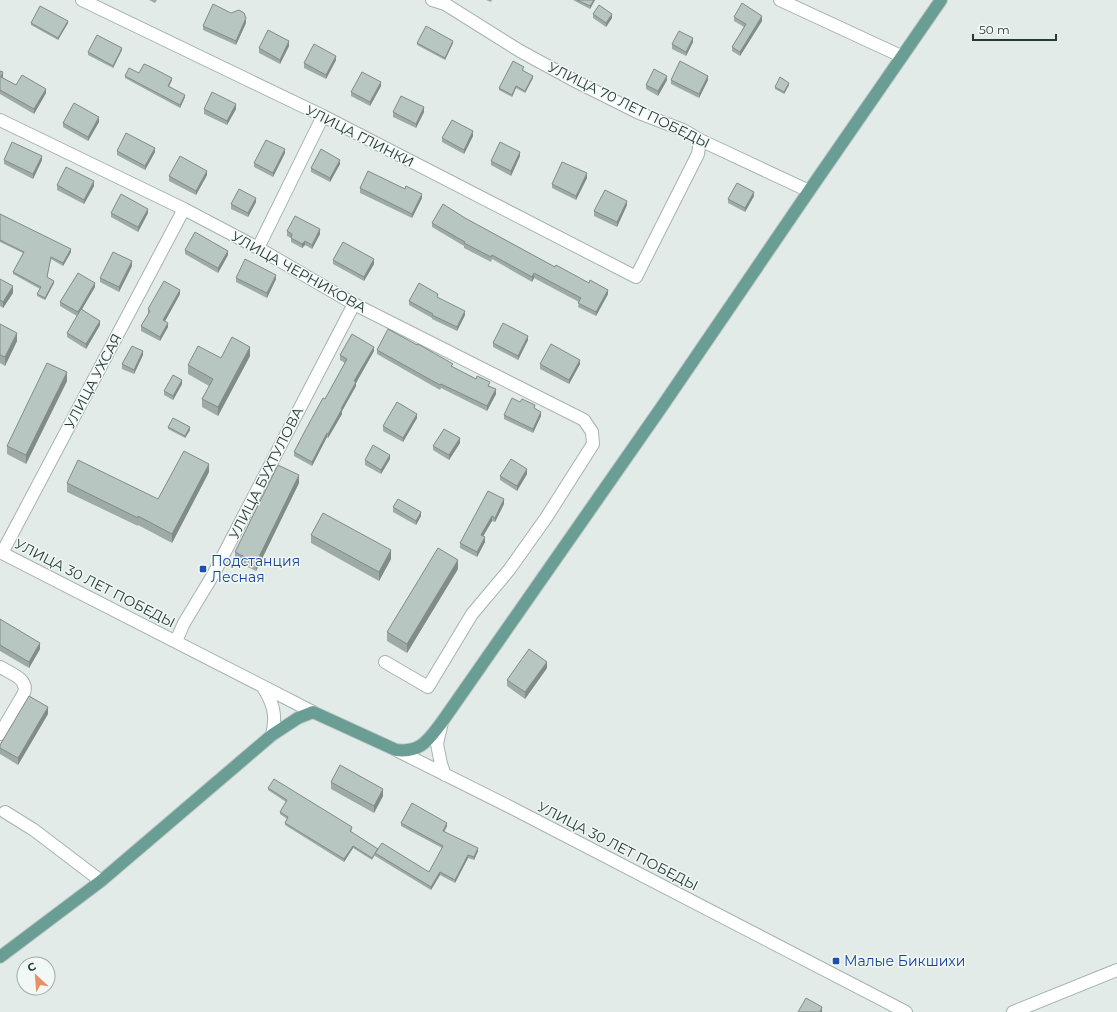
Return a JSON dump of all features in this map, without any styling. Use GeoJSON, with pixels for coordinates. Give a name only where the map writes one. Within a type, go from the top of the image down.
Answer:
{"type":"FeatureCollection","features":[{"type":"Feature","properties":{"kind":"main road"},"geometry":{"type":"LineString","coordinates":[[396,750],[407,751],[425,744],[442,722],[661,408],[901,56],[941,0]]}},
{"type":"Feature","properties":{"kind":"main road"},"geometry":{"type":"LineString","coordinates":[[0,957],[101,881],[272,735],[298,718],[313,712]]}},
{"type":"Feature","properties":{"kind":"main road","name":"УЛИЦА 30 ЛЕТ ПОБЕДЫ"},"geometry":{"type":"LineString","coordinates":[[313,712],[396,750]]}},
{"type":"Feature","properties":{"kind":"street","name":"УЛИЦА ГЛИНКИ"},"geometry":{"type":"LineString","coordinates":[[82,0],[323,116],[636,277],[698,154],[700,140]]}},
{"type":"Feature","properties":{"kind":"street","name":"УЛИЦА 70 ЛЕТ ПОБЕДЫ"},"geometry":{"type":"LineString","coordinates":[[432,0],[445,4],[520,51],[577,82],[639,113],[683,130],[700,140],[809,191]]}},
{"type":"Feature","properties":{"kind":"street"},"geometry":{"type":"LineString","coordinates":[[780,0],[901,56]]}},
{"type":"Feature","properties":{"kind":"street"},"geometry":{"type":"LineString","coordinates":[[258,248],[323,116]]}},
{"type":"Feature","properties":{"kind":"street","name":"УЛИЦА ЧЕРНИКОВА"},"geometry":{"type":"LineString","coordinates":[[0,120],[184,209],[258,248],[354,304],[584,420],[592,432],[593,444],[550,511],[509,570],[472,614],[428,687],[385,662]]}},
{"type":"Feature","properties":{"kind":"street","name":"УЛИЦА УХСАЯ"},"geometry":{"type":"LineString","coordinates":[[1,552],[184,209]]}},
{"type":"Feature","properties":{"kind":"street","name":"УЛИЦА БУХТУЛОВА"},"geometry":{"type":"LineString","coordinates":[[176,641],[184,623],[217,568],[354,304]]}},
{"type":"Feature","properties":{"kind":"street","name":"УЛИЦА 30 ЛЕТ ПОБЕДЫ"},"geometry":{"type":"LineString","coordinates":[[1,552],[313,712]]}},
{"type":"Feature","properties":{"kind":"street"},"geometry":{"type":"LineString","coordinates":[[0,667],[22,680],[26,688],[0,734]]}},
{"type":"Feature","properties":{"kind":"street"},"geometry":{"type":"LineString","coordinates":[[262,686],[269,696],[274,710],[274,727],[272,735]]}},
{"type":"Feature","properties":{"kind":"street"},"geometry":{"type":"LineString","coordinates":[[442,722],[438,744],[441,764],[445,775]]}},
{"type":"Feature","properties":{"kind":"street","name":"УЛИЦА 30 ЛЕТ ПОБЕДЫ"},"geometry":{"type":"LineString","coordinates":[[396,750],[533,819],[906,1012]]}},
{"type":"Feature","properties":{"kind":"street"},"geometry":{"type":"LineString","coordinates":[[5,812],[34,830],[101,881]]}},
{"type":"Feature","properties":{"kind":"street"},"geometry":{"type":"LineString","coordinates":[[1013,1012],[1117,970]]}},
{"type":"Feature","properties":{"kind":"building"},"geometry":{"type":"Polygon","coordinates":[[[577,0],[594,0],[590,6],[577,0]]]}},
{"type":"Feature","properties":{"kind":"building"},"geometry":{"type":"Polygon","coordinates":[[[742,3],[762,16],[740,52],[732,47],[746,24],[734,17],[742,3]]]}},
{"type":"Feature","properties":{"kind":"building"},"geometry":{"type":"Polygon","coordinates":[[[213,4],[231,13],[239,10],[244,13],[246,18],[236,41],[203,26],[213,4]]]}},
{"type":"Feature","properties":{"kind":"building"},"geometry":{"type":"Polygon","coordinates":[[[599,5],[612,14],[606,23],[593,14],[599,5]]]}},
{"type":"Feature","properties":{"kind":"building"},"geometry":{"type":"Polygon","coordinates":[[[40,6],[68,21],[58,38],[31,23],[40,6]]]}},
{"type":"Feature","properties":{"kind":"building"},"geometry":{"type":"Polygon","coordinates":[[[426,26],[453,41],[445,58],[417,43],[426,26]]]}},
{"type":"Feature","properties":{"kind":"building"},"geometry":{"type":"Polygon","coordinates":[[[268,30],[289,41],[280,60],[259,48],[268,30]]]}},
{"type":"Feature","properties":{"kind":"building"},"geometry":{"type":"Polygon","coordinates":[[[679,31],[693,38],[686,52],[672,44],[679,31]]]}},
{"type":"Feature","properties":{"kind":"building"},"geometry":{"type":"Polygon","coordinates":[[[97,35],[122,48],[113,66],[88,52],[97,35]]]}},
{"type":"Feature","properties":{"kind":"building"},"geometry":{"type":"Polygon","coordinates":[[[314,44],[336,56],[326,75],[304,63],[314,44]]]}},
{"type":"Feature","properties":{"kind":"building"},"geometry":{"type":"Polygon","coordinates":[[[513,61],[524,67],[522,70],[533,76],[525,91],[516,86],[512,95],[499,88],[513,61]]]}},
{"type":"Feature","properties":{"kind":"building"},"geometry":{"type":"Polygon","coordinates":[[[680,61],[708,76],[699,94],[671,80],[680,61]]]}},
{"type":"Feature","properties":{"kind":"building"},"geometry":{"type":"Polygon","coordinates":[[[144,64],[172,78],[168,86],[185,95],[180,105],[125,76],[129,68],[139,73],[144,64]]]}},
{"type":"Feature","properties":{"kind":"building"},"geometry":{"type":"Polygon","coordinates":[[[654,69],[667,76],[658,91],[646,85],[654,69]]]}},
{"type":"Feature","properties":{"kind":"building"},"geometry":{"type":"Polygon","coordinates":[[[0,71],[3,72],[1,77],[16,85],[22,75],[46,89],[34,109],[0,90],[0,71]]]}},
{"type":"Feature","properties":{"kind":"building"},"geometry":{"type":"Polygon","coordinates":[[[362,72],[381,82],[370,102],[351,92],[362,72]]]}},
{"type":"Feature","properties":{"kind":"building"},"geometry":{"type":"Polygon","coordinates":[[[780,77],[789,83],[784,92],[775,87],[780,77]]]}},
{"type":"Feature","properties":{"kind":"building"},"geometry":{"type":"Polygon","coordinates":[[[212,92],[236,104],[227,121],[204,109],[212,92]]]}},
{"type":"Feature","properties":{"kind":"building"},"geometry":{"type":"Polygon","coordinates":[[[401,96],[424,107],[416,124],[393,112],[401,96]]]}},
{"type":"Feature","properties":{"kind":"building"},"geometry":{"type":"Polygon","coordinates":[[[74,103],[99,117],[88,137],[63,123],[74,103]]]}},
{"type":"Feature","properties":{"kind":"building"},"geometry":{"type":"Polygon","coordinates":[[[452,120],[473,131],[464,150],[442,138],[452,120]]]}},
{"type":"Feature","properties":{"kind":"building"},"geometry":{"type":"Polygon","coordinates":[[[126,133],[155,148],[145,166],[117,151],[126,133]]]}},
{"type":"Feature","properties":{"kind":"building"},"geometry":{"type":"Polygon","coordinates":[[[266,140],[285,149],[273,173],[254,163],[266,140]]]}},
{"type":"Feature","properties":{"kind":"building"},"geometry":{"type":"Polygon","coordinates":[[[12,142],[42,156],[33,174],[4,160],[12,142]]]}},
{"type":"Feature","properties":{"kind":"building"},"geometry":{"type":"Polygon","coordinates":[[[500,142],[520,152],[511,171],[491,161],[500,142]]]}},
{"type":"Feature","properties":{"kind":"building"},"geometry":{"type":"Polygon","coordinates":[[[321,149],[340,160],[330,178],[311,168],[321,149]]]}},
{"type":"Feature","properties":{"kind":"building"},"geometry":{"type":"Polygon","coordinates":[[[180,156],[207,171],[196,191],[169,176],[180,156]]]}},
{"type":"Feature","properties":{"kind":"building"},"geometry":{"type":"Polygon","coordinates":[[[562,162],[587,173],[576,196],[552,184],[562,162]]]}},
{"type":"Feature","properties":{"kind":"building"},"geometry":{"type":"Polygon","coordinates":[[[66,167],[94,181],[84,200],[57,185],[66,167]]]}},
{"type":"Feature","properties":{"kind":"building"},"geometry":{"type":"Polygon","coordinates":[[[368,171],[405,189],[406,186],[422,194],[412,214],[360,188],[368,171]]]}},
{"type":"Feature","properties":{"kind":"building"},"geometry":{"type":"Polygon","coordinates":[[[737,183],[754,192],[745,208],[728,199],[737,183]]]}},
{"type":"Feature","properties":{"kind":"building"},"geometry":{"type":"Polygon","coordinates":[[[239,189],[256,198],[248,213],[231,204],[239,189]]]}},
{"type":"Feature","properties":{"kind":"building"},"geometry":{"type":"Polygon","coordinates":[[[605,190],[627,201],[617,222],[594,211],[605,190]]]}},
{"type":"Feature","properties":{"kind":"building"},"geometry":{"type":"Polygon","coordinates":[[[121,194],[148,209],[138,227],[111,213],[121,194]]]}},
{"type":"Feature","properties":{"kind":"building"},"geometry":{"type":"Polygon","coordinates":[[[443,204],[465,218],[555,267],[556,265],[589,283],[590,280],[608,290],[596,312],[578,303],[581,298],[534,273],[532,277],[492,255],[491,257],[464,243],[465,242],[432,223],[443,204]]]}},
{"type":"Feature","properties":{"kind":"building"},"geometry":{"type":"Polygon","coordinates":[[[0,214],[71,249],[63,263],[51,257],[47,277],[54,281],[45,298],[37,294],[41,287],[13,272],[24,252],[0,240],[0,214]]]}},
{"type":"Feature","properties":{"kind":"building"},"geometry":{"type":"Polygon","coordinates":[[[295,216],[320,229],[312,245],[305,241],[302,244],[291,238],[292,234],[287,231],[295,216]]]}},
{"type":"Feature","properties":{"kind":"building"},"geometry":{"type":"Polygon","coordinates":[[[195,232],[228,251],[218,268],[185,250],[195,232]]]}},
{"type":"Feature","properties":{"kind":"building"},"geometry":{"type":"Polygon","coordinates":[[[343,242],[374,259],[364,277],[333,260],[343,242]]]}},
{"type":"Feature","properties":{"kind":"building"},"geometry":{"type":"Polygon","coordinates":[[[113,252],[132,261],[119,287],[100,278],[113,252]]]}},
{"type":"Feature","properties":{"kind":"building"},"geometry":{"type":"Polygon","coordinates":[[[245,259],[276,275],[267,293],[236,278],[245,259]]]}},
{"type":"Feature","properties":{"kind":"building"},"geometry":{"type":"Polygon","coordinates":[[[78,273],[95,283],[78,312],[60,302],[78,273]]]}},
{"type":"Feature","properties":{"kind":"building"},"geometry":{"type":"Polygon","coordinates":[[[0,279],[13,286],[3,302],[0,300],[0,279]]]}},
{"type":"Feature","properties":{"kind":"building"},"geometry":{"type":"Polygon","coordinates":[[[164,281],[180,290],[163,320],[168,323],[160,337],[141,326],[150,311],[148,309],[164,281]]]}},
{"type":"Feature","properties":{"kind":"building"},"geometry":{"type":"Polygon","coordinates":[[[419,283],[438,294],[437,297],[465,311],[457,327],[432,315],[433,314],[409,301],[419,283]]]}},
{"type":"Feature","properties":{"kind":"building"},"geometry":{"type":"Polygon","coordinates":[[[81,309],[100,321],[86,344],[67,333],[81,309]]]}},
{"type":"Feature","properties":{"kind":"building"},"geometry":{"type":"Polygon","coordinates":[[[503,323],[528,336],[518,356],[493,343],[503,323]]]}},
{"type":"Feature","properties":{"kind":"building"},"geometry":{"type":"Polygon","coordinates":[[[0,324],[17,333],[5,357],[0,355],[0,324]]]}},
{"type":"Feature","properties":{"kind":"building"},"geometry":{"type":"Polygon","coordinates":[[[388,329],[417,345],[418,344],[453,364],[451,366],[476,379],[477,376],[490,382],[488,386],[496,389],[487,406],[441,384],[440,385],[377,350],[388,329]]]}},
{"type":"Feature","properties":{"kind":"building"},"geometry":{"type":"Polygon","coordinates":[[[352,334],[374,347],[354,381],[356,382],[312,462],[294,452],[323,398],[325,399],[347,359],[340,355],[352,334]]]}},
{"type":"Feature","properties":{"kind":"building"},"geometry":{"type":"Polygon","coordinates":[[[232,337],[250,347],[218,407],[202,399],[213,379],[188,365],[198,346],[221,358],[232,337]]]}},
{"type":"Feature","properties":{"kind":"building"},"geometry":{"type":"Polygon","coordinates":[[[551,344],[580,360],[569,380],[540,364],[551,344]]]}},
{"type":"Feature","properties":{"kind":"building"},"geometry":{"type":"Polygon","coordinates":[[[132,346],[143,351],[134,370],[122,364],[132,346]]]}},
{"type":"Feature","properties":{"kind":"building"},"geometry":{"type":"Polygon","coordinates":[[[47,363],[67,372],[26,455],[7,446],[47,363]]]}},
{"type":"Feature","properties":{"kind":"building"},"geometry":{"type":"Polygon","coordinates":[[[173,375],[182,380],[173,396],[164,391],[173,375]]]}},
{"type":"Feature","properties":{"kind":"building"},"geometry":{"type":"Polygon","coordinates":[[[512,398],[520,402],[522,399],[535,405],[534,408],[541,412],[533,429],[504,415],[512,398]]]}},
{"type":"Feature","properties":{"kind":"building"},"geometry":{"type":"Polygon","coordinates":[[[397,402],[417,414],[403,438],[383,426],[397,402]]]}},
{"type":"Feature","properties":{"kind":"building"},"geometry":{"type":"Polygon","coordinates":[[[173,418],[190,427],[185,436],[168,427],[173,418]]]}},
{"type":"Feature","properties":{"kind":"building"},"geometry":{"type":"Polygon","coordinates":[[[444,429],[460,438],[449,455],[433,446],[444,429]]]}},
{"type":"Feature","properties":{"kind":"building"},"geometry":{"type":"Polygon","coordinates":[[[373,445],[390,455],[381,470],[365,460],[373,445]]]}},
{"type":"Feature","properties":{"kind":"building"},"geometry":{"type":"Polygon","coordinates":[[[184,451],[209,464],[172,534],[138,516],[138,518],[67,483],[78,460],[158,499],[184,451]]]}},
{"type":"Feature","properties":{"kind":"building"},"geometry":{"type":"Polygon","coordinates":[[[511,459],[527,469],[517,486],[500,476],[511,459]]]}},
{"type":"Feature","properties":{"kind":"building"},"geometry":{"type":"Polygon","coordinates":[[[278,465],[299,475],[256,563],[235,552],[278,465]]]}},
{"type":"Feature","properties":{"kind":"building"},"geometry":{"type":"Polygon","coordinates":[[[488,491],[504,499],[495,518],[492,516],[481,535],[485,537],[477,552],[460,543],[488,491]]]}},
{"type":"Feature","properties":{"kind":"building"},"geometry":{"type":"Polygon","coordinates":[[[398,499],[421,512],[416,521],[393,507],[398,499]]]}},
{"type":"Feature","properties":{"kind":"building"},"geometry":{"type":"Polygon","coordinates":[[[323,513],[391,550],[379,572],[311,535],[323,513]]]}},
{"type":"Feature","properties":{"kind":"building"},"geometry":{"type":"Polygon","coordinates":[[[438,548],[458,560],[407,644],[387,632],[438,548]]]}},
{"type":"Feature","properties":{"kind":"building"},"geometry":{"type":"Polygon","coordinates":[[[0,619],[40,643],[29,662],[0,645],[0,619]]]}},
{"type":"Feature","properties":{"kind":"building"},"geometry":{"type":"Polygon","coordinates":[[[529,649],[547,662],[525,692],[507,680],[529,649]]]}},
{"type":"Feature","properties":{"kind":"building"},"geometry":{"type":"Polygon","coordinates":[[[29,696],[48,707],[18,758],[0,748],[0,745],[29,696]]]}},
{"type":"Feature","properties":{"kind":"building"},"geometry":{"type":"Polygon","coordinates":[[[340,765],[383,789],[374,806],[331,782],[340,765]]]}},
{"type":"Feature","properties":{"kind":"building"},"geometry":{"type":"Polygon","coordinates":[[[274,779],[352,827],[350,831],[378,849],[372,858],[353,846],[344,859],[285,823],[288,817],[280,812],[287,800],[268,788],[274,779]]]}},
{"type":"Feature","properties":{"kind":"building"},"geometry":{"type":"Polygon","coordinates":[[[412,803],[447,823],[443,831],[478,848],[474,857],[468,855],[455,880],[440,872],[431,887],[375,853],[382,843],[429,872],[443,846],[401,823],[412,803]]]}},
{"type":"Feature","properties":{"kind":"building"},"geometry":{"type":"Polygon","coordinates":[[[806,998],[822,1007],[820,1012],[798,1012],[806,998]]]}},
{"type":"Feature","properties":{"kind":"place","name":"Подстанция Лесная"},"geometry":{"type":"Point","coordinates":[203,569]}},
{"type":"Feature","properties":{"kind":"place","name":"Малые Бикшихи"},"geometry":{"type":"Point","coordinates":[836,961]}}]}
